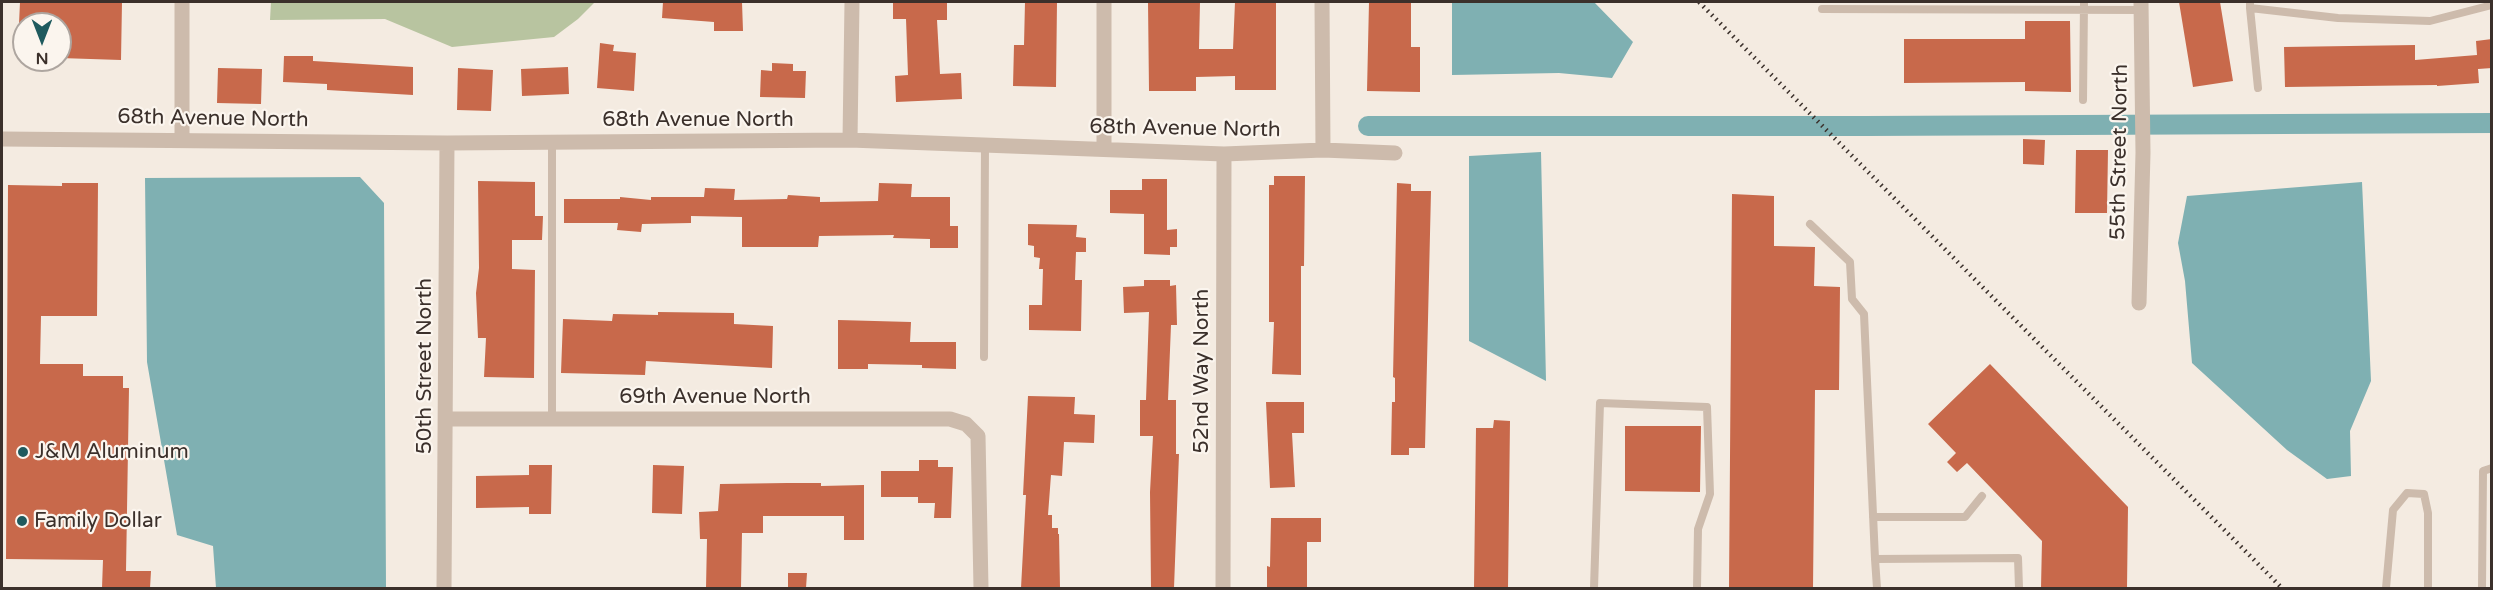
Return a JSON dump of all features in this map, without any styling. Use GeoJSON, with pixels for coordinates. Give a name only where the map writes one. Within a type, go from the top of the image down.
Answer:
{"type":"FeatureCollection","features":[{"type":"Feature","properties":{"kind":"street"},"geometry":{"type":"LineString","coordinates":[[182,2],[182,139]]}},
{"type":"Feature","properties":{"kind":"street"},"geometry":{"type":"LineString","coordinates":[[850,140],[852,2]]}},
{"type":"Feature","properties":{"kind":"street"},"geometry":{"type":"LineString","coordinates":[[1104,2],[1104,149]]}},
{"type":"Feature","properties":{"kind":"street"},"geometry":{"type":"LineString","coordinates":[[1322,2],[1323,150]]}},
{"type":"Feature","properties":{"kind":"street","name":"55th Street North"},"geometry":{"type":"LineString","coordinates":[[2139,303],[2143,153],[2141,6]]}},
{"type":"Feature","properties":{"kind":"street","name":"68th Avenue North"},"geometry":{"type":"LineString","coordinates":[[2,139],[447,143],[850,140],[1224,154],[1323,150],[1395,153]]}},
{"type":"Feature","properties":{"kind":"street","name":"50th Street North"},"geometry":{"type":"LineString","coordinates":[[444,588],[447,143]]}},
{"type":"Feature","properties":{"kind":"street","name":"52nd Way North"},"geometry":{"type":"LineString","coordinates":[[1223,588],[1224,154]]}},
{"type":"Feature","properties":{"kind":"street","name":"69th Avenue North"},"geometry":{"type":"LineString","coordinates":[[446,419],[950,419],[966,424],[978,436],[981,588]]}},
{"type":"Feature","properties":{"kind":"lane"},"geometry":{"type":"LineString","coordinates":[[2083,100],[2084,2]]}},
{"type":"Feature","properties":{"kind":"lane"},"geometry":{"type":"LineString","coordinates":[[2258,88],[2250,5],[2338,18],[2430,21],[2492,5]]}},
{"type":"Feature","properties":{"kind":"lane"},"geometry":{"type":"LineString","coordinates":[[1822,9],[2084,10],[2141,6]]}},
{"type":"Feature","properties":{"kind":"lane"},"geometry":{"type":"LineString","coordinates":[[552,142],[552,418]]}},
{"type":"Feature","properties":{"kind":"lane"},"geometry":{"type":"LineString","coordinates":[[984,357],[985,144]]}},
{"type":"Feature","properties":{"kind":"lane"},"geometry":{"type":"LineString","coordinates":[[1810,224],[1850,262],[1852,299],[1864,314],[1877,588]]}},
{"type":"Feature","properties":{"kind":"lane"},"geometry":{"type":"LineString","coordinates":[[1594,588],[1600,403],[1707,407],[1710,494],[1698,529],[1697,588]]}},
{"type":"Feature","properties":{"kind":"lane"},"geometry":{"type":"LineString","coordinates":[[2482,588],[2483,471],[2492,468]]}},
{"type":"Feature","properties":{"kind":"lane"},"geometry":{"type":"LineString","coordinates":[[2386,588],[2393,510],[2407,493],[2424,494],[2428,513],[2428,588]]}},
{"type":"Feature","properties":{"kind":"lane"},"geometry":{"type":"LineString","coordinates":[[1873,517],[1965,517],[1982,496]]}},
{"type":"Feature","properties":{"kind":"lane"},"geometry":{"type":"LineString","coordinates":[[1875,559],[2018,558],[2019,588]]}},
{"type":"Feature","properties":{"kind":"green space"},"geometry":{"type":"Polygon","coordinates":[[[271,2],[595,2],[578,19],[554,37],[452,47],[385,19],[270,20],[271,2]]]}},
{"type":"Feature","properties":{"kind":"water"},"geometry":{"type":"Polygon","coordinates":[[[1452,2],[1594,2],[1633,42],[1612,78],[1559,73],[1452,75],[1452,2]]]}},
{"type":"Feature","properties":{"kind":"water"},"geometry":{"type":"Polygon","coordinates":[[[1541,152],[1546,381],[1469,341],[1469,156],[1541,152]]]}},
{"type":"Feature","properties":{"kind":"water"},"geometry":{"type":"Polygon","coordinates":[[[360,177],[384,203],[386,588],[216,588],[213,546],[177,535],[147,362],[145,178],[360,177]]]}},
{"type":"Feature","properties":{"kind":"water"},"geometry":{"type":"Polygon","coordinates":[[[2362,182],[2371,381],[2350,431],[2351,476],[2327,479],[2287,450],[2192,363],[2185,281],[2178,243],[2187,196],[2362,182]]]}},
{"type":"Feature","properties":{"kind":"building"},"geometry":{"type":"Polygon","coordinates":[[[20,2],[122,2],[121,60],[72,58],[72,12],[20,12],[20,2]]]}},
{"type":"Feature","properties":{"kind":"building"},"geometry":{"type":"Polygon","coordinates":[[[663,2],[742,2],[743,31],[714,31],[714,22],[662,18],[663,2]]]}},
{"type":"Feature","properties":{"kind":"building"},"geometry":{"type":"Polygon","coordinates":[[[893,2],[947,2],[947,20],[937,20],[940,74],[961,73],[962,99],[896,102],[895,76],[908,75],[906,19],[893,19],[893,2]]]}},
{"type":"Feature","properties":{"kind":"building"},"geometry":{"type":"Polygon","coordinates":[[[1025,2],[1057,2],[1056,87],[1013,86],[1014,45],[1024,45],[1025,2]]]}},
{"type":"Feature","properties":{"kind":"building"},"geometry":{"type":"Polygon","coordinates":[[[1148,2],[1200,2],[1199,49],[1233,49],[1235,2],[1276,2],[1276,90],[1235,90],[1235,76],[1196,77],[1196,91],[1149,91],[1148,2]]]}},
{"type":"Feature","properties":{"kind":"building"},"geometry":{"type":"Polygon","coordinates":[[[1369,2],[1411,2],[1411,47],[1420,47],[1420,92],[1367,91],[1369,2]]]}},
{"type":"Feature","properties":{"kind":"building"},"geometry":{"type":"Polygon","coordinates":[[[2179,2],[2220,2],[2233,81],[2193,87],[2179,2]]]}},
{"type":"Feature","properties":{"kind":"building"},"geometry":{"type":"Polygon","coordinates":[[[2025,21],[2070,21],[2071,92],[2025,91],[2025,82],[1904,83],[1904,39],[2025,39],[2025,21]]]}},
{"type":"Feature","properties":{"kind":"building"},"geometry":{"type":"Polygon","coordinates":[[[2492,39],[2492,68],[2478,69],[2479,83],[2437,86],[2285,87],[2284,47],[2415,45],[2415,60],[2477,55],[2476,41],[2492,39]]]}},
{"type":"Feature","properties":{"kind":"building"},"geometry":{"type":"Polygon","coordinates":[[[600,43],[614,45],[613,51],[636,53],[634,91],[597,88],[600,43]]]}},
{"type":"Feature","properties":{"kind":"building"},"geometry":{"type":"Polygon","coordinates":[[[284,56],[313,56],[313,61],[413,67],[413,95],[327,90],[327,84],[283,82],[284,56]]]}},
{"type":"Feature","properties":{"kind":"building"},"geometry":{"type":"Polygon","coordinates":[[[772,63],[793,64],[793,71],[806,71],[805,98],[760,97],[761,70],[772,71],[772,63]]]}},
{"type":"Feature","properties":{"kind":"building"},"geometry":{"type":"Polygon","coordinates":[[[568,67],[569,94],[522,96],[521,69],[568,67]]]}},
{"type":"Feature","properties":{"kind":"building"},"geometry":{"type":"Polygon","coordinates":[[[218,68],[262,69],[261,104],[217,103],[218,68]]]}},
{"type":"Feature","properties":{"kind":"building"},"geometry":{"type":"Polygon","coordinates":[[[458,68],[493,70],[491,111],[457,110],[458,68]]]}},
{"type":"Feature","properties":{"kind":"building"},"geometry":{"type":"Polygon","coordinates":[[[2023,139],[2045,140],[2044,165],[2023,164],[2023,139]]]}},
{"type":"Feature","properties":{"kind":"building"},"geometry":{"type":"Polygon","coordinates":[[[2076,150],[2108,150],[2107,213],[2075,213],[2076,150]]]}},
{"type":"Feature","properties":{"kind":"building"},"geometry":{"type":"Polygon","coordinates":[[[1274,176],[1305,176],[1304,266],[1301,266],[1301,375],[1272,374],[1274,322],[1269,322],[1269,185],[1274,185],[1274,176]]]}},
{"type":"Feature","properties":{"kind":"building"},"geometry":{"type":"Polygon","coordinates":[[[1142,179],[1167,179],[1167,230],[1177,229],[1177,247],[1170,247],[1170,255],[1144,254],[1144,214],[1110,213],[1110,190],[1142,190],[1142,179]]]}},
{"type":"Feature","properties":{"kind":"building"},"geometry":{"type":"Polygon","coordinates":[[[478,181],[535,182],[535,216],[543,216],[542,240],[512,240],[512,269],[535,270],[534,378],[484,377],[486,338],[478,338],[476,293],[479,268],[478,181]]]}},
{"type":"Feature","properties":{"kind":"building"},"geometry":{"type":"Polygon","coordinates":[[[62,183],[98,183],[97,316],[41,316],[40,364],[83,364],[83,376],[123,376],[123,388],[129,388],[126,571],[151,571],[150,588],[102,588],[103,560],[6,559],[8,185],[62,186],[62,183]]]}},
{"type":"Feature","properties":{"kind":"building"},"geometry":{"type":"Polygon","coordinates":[[[879,183],[912,184],[911,197],[950,197],[950,226],[958,226],[958,248],[930,248],[930,239],[893,238],[894,235],[819,236],[818,247],[742,247],[742,217],[691,216],[691,223],[642,224],[641,232],[617,230],[618,223],[564,223],[564,199],[620,199],[620,197],[651,200],[651,197],[704,197],[705,188],[735,189],[734,200],[787,199],[788,195],[820,197],[820,202],[878,201],[879,183]]]}},
{"type":"Feature","properties":{"kind":"building"},"geometry":{"type":"Polygon","coordinates":[[[1397,183],[1411,184],[1411,191],[1431,191],[1425,448],[1409,448],[1409,455],[1391,455],[1392,402],[1395,402],[1395,378],[1393,377],[1397,183]]]}},
{"type":"Feature","properties":{"kind":"building"},"geometry":{"type":"Polygon","coordinates":[[[1732,194],[1774,196],[1774,246],[1815,247],[1814,286],[1840,287],[1839,390],[1815,390],[1813,588],[1729,588],[1732,194]]]}},
{"type":"Feature","properties":{"kind":"building"},"geometry":{"type":"Polygon","coordinates":[[[1028,224],[1077,225],[1076,237],[1086,238],[1086,252],[1076,252],[1075,280],[1082,280],[1081,331],[1029,330],[1029,305],[1042,305],[1043,269],[1039,269],[1040,258],[1034,257],[1034,246],[1028,245],[1028,224]]]}},
{"type":"Feature","properties":{"kind":"building"},"geometry":{"type":"Polygon","coordinates":[[[1144,280],[1170,280],[1170,286],[1176,285],[1177,325],[1171,325],[1168,400],[1176,400],[1176,454],[1179,454],[1174,588],[1151,588],[1150,492],[1153,436],[1140,436],[1140,400],[1146,400],[1149,312],[1124,313],[1123,287],[1144,286],[1144,280]]]}},
{"type":"Feature","properties":{"kind":"building"},"geometry":{"type":"Polygon","coordinates":[[[658,312],[734,313],[734,324],[773,326],[772,368],[646,361],[645,375],[561,373],[563,319],[612,321],[613,314],[658,315],[658,312]]]}},
{"type":"Feature","properties":{"kind":"building"},"geometry":{"type":"Polygon","coordinates":[[[838,320],[911,322],[910,342],[956,342],[956,369],[922,368],[922,365],[868,364],[868,369],[838,369],[838,320]]]}},
{"type":"Feature","properties":{"kind":"building"},"geometry":{"type":"Polygon","coordinates":[[[1990,364],[2128,507],[2127,588],[2041,588],[2042,541],[1967,463],[1957,472],[1947,462],[1956,453],[1928,424],[1990,364]]]}},
{"type":"Feature","properties":{"kind":"building"},"geometry":{"type":"Polygon","coordinates":[[[1028,396],[1075,397],[1074,414],[1095,415],[1094,443],[1064,442],[1062,476],[1051,475],[1048,515],[1052,515],[1052,528],[1058,528],[1059,534],[1060,588],[1021,588],[1028,396]]]}},
{"type":"Feature","properties":{"kind":"building"},"geometry":{"type":"Polygon","coordinates":[[[1266,402],[1304,402],[1304,433],[1292,433],[1295,487],[1270,488],[1266,402]]]}},
{"type":"Feature","properties":{"kind":"building"},"geometry":{"type":"Polygon","coordinates":[[[1494,420],[1510,421],[1508,588],[1474,588],[1476,428],[1493,428],[1494,420]]]}},
{"type":"Feature","properties":{"kind":"building"},"geometry":{"type":"Polygon","coordinates":[[[1625,426],[1701,426],[1700,492],[1625,491],[1625,426]]]}},
{"type":"Feature","properties":{"kind":"building"},"geometry":{"type":"Polygon","coordinates":[[[919,460],[938,460],[938,467],[953,467],[951,518],[934,518],[935,503],[918,503],[918,497],[881,497],[881,471],[919,471],[919,460]]]}},
{"type":"Feature","properties":{"kind":"building"},"geometry":{"type":"Polygon","coordinates":[[[529,465],[552,465],[551,514],[529,514],[529,507],[476,508],[476,476],[529,475],[529,465]]]}},
{"type":"Feature","properties":{"kind":"building"},"geometry":{"type":"Polygon","coordinates":[[[653,465],[684,466],[682,514],[652,513],[653,465]]]}},
{"type":"Feature","properties":{"kind":"building"},"geometry":{"type":"Polygon","coordinates":[[[821,483],[821,486],[864,485],[864,540],[844,540],[844,516],[763,516],[763,533],[742,533],[741,588],[706,588],[707,539],[700,539],[699,512],[718,511],[720,484],[821,483]]]}},
{"type":"Feature","properties":{"kind":"building"},"geometry":{"type":"Polygon","coordinates":[[[1271,518],[1321,518],[1321,542],[1307,542],[1307,588],[1267,588],[1271,518]]]}},
{"type":"Feature","properties":{"kind":"building"},"geometry":{"type":"Polygon","coordinates":[[[788,573],[807,573],[806,588],[788,588],[788,573]]]}},
{"type":"Feature","properties":{"kind":"waterway"},"geometry":{"type":"LineString","coordinates":[[1368,126],[2492,123]]}},
{"type":"Feature","properties":{"kind":"railway"},"geometry":{"type":"LineString","coordinates":[[1699,2],[2282,588]]}},
{"type":"Feature","properties":{"kind":"place","name":"J&M Aluminum"},"geometry":{"type":"Point","coordinates":[23,452]}},
{"type":"Feature","properties":{"kind":"place","name":"Family Dollar"},"geometry":{"type":"Point","coordinates":[22,521]}}]}
